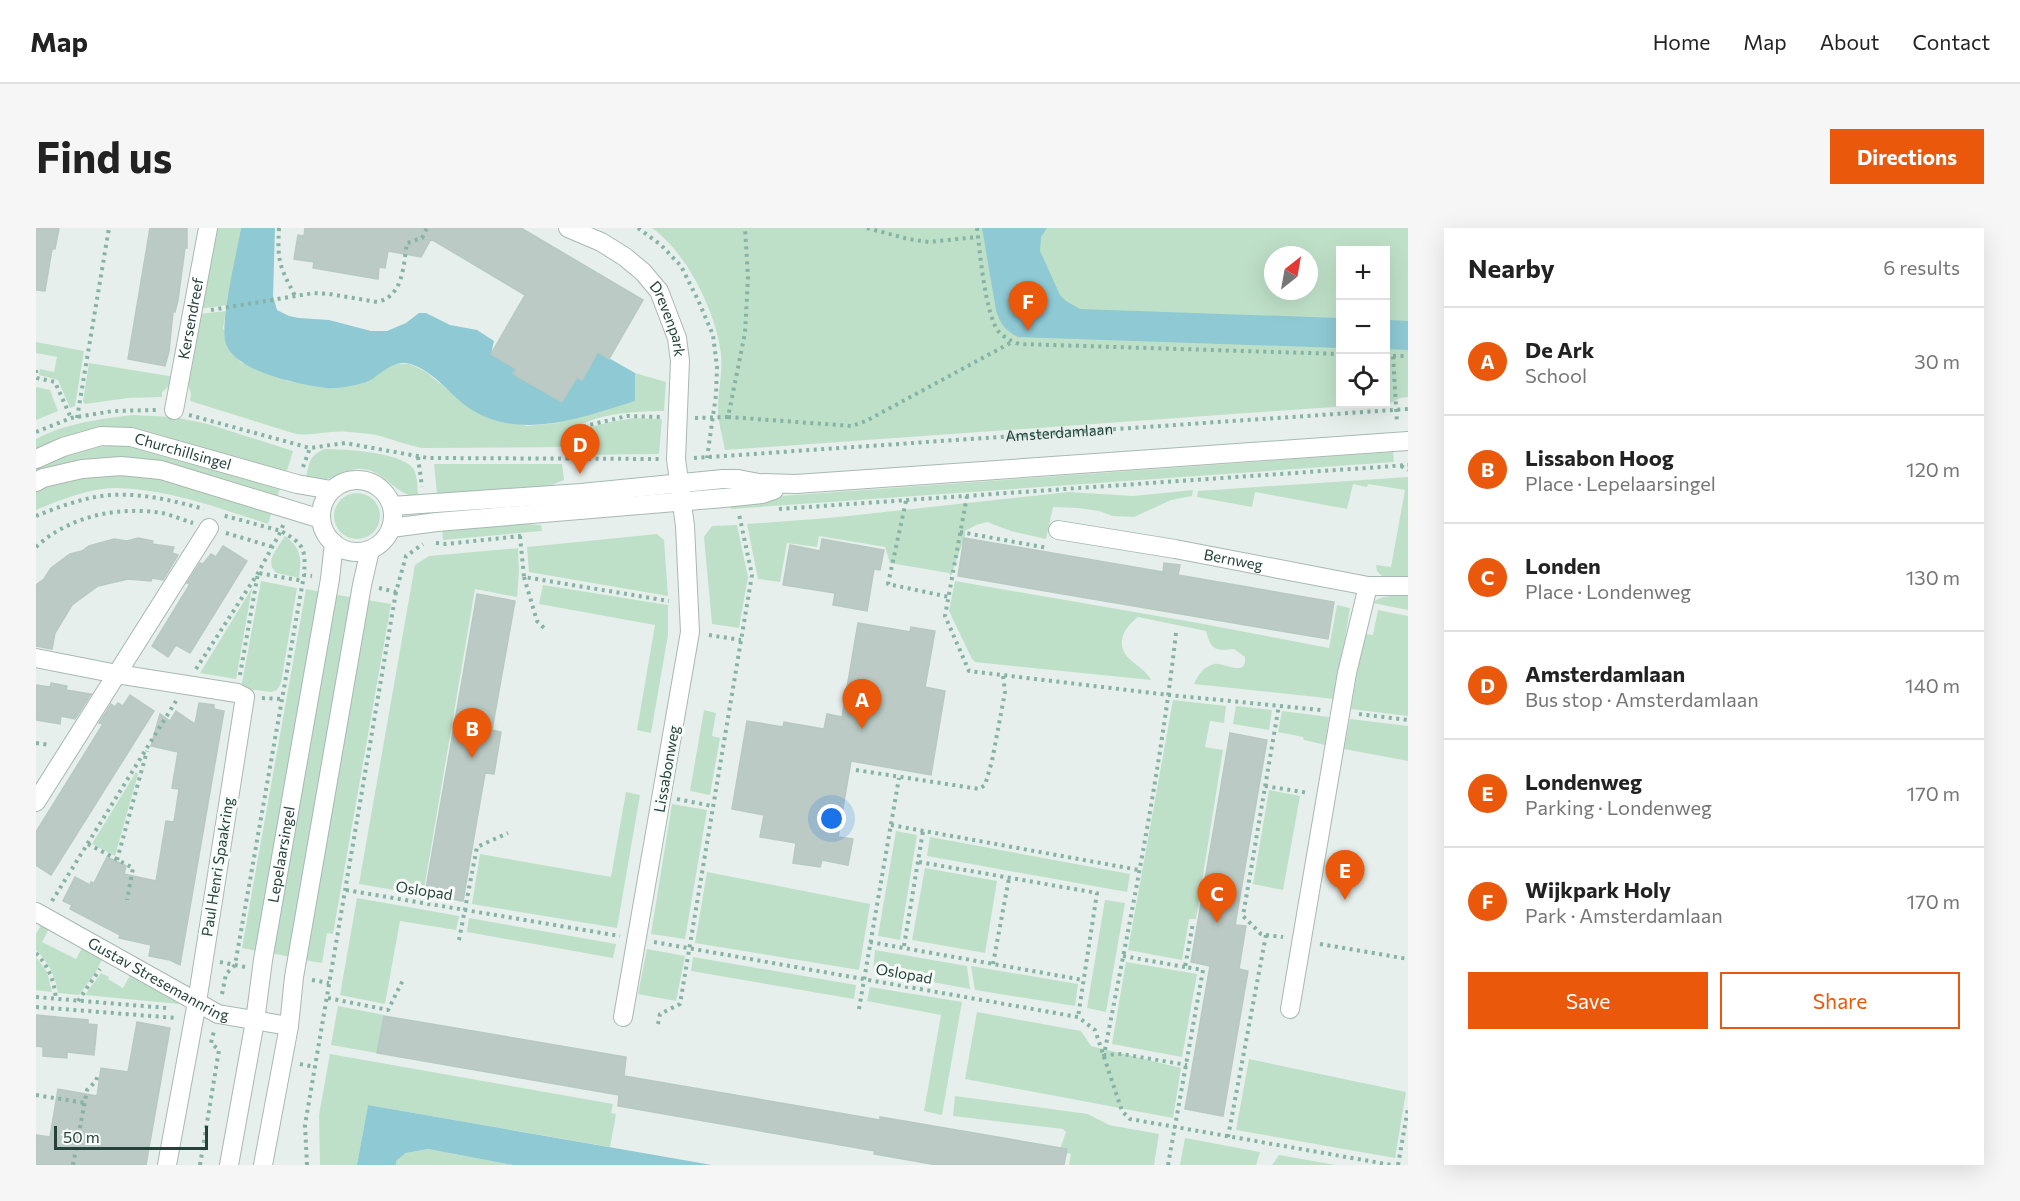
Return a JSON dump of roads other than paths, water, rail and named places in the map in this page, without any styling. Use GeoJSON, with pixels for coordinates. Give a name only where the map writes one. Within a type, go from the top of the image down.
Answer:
{"type":"FeatureCollection","features":[{"type":"Feature","properties":{"kind":"street","name":"Kersendreef"},"geometry":{"type":"LineString","coordinates":[[174,410],[208,228]]}},
{"type":"Feature","properties":{"kind":"street","name":"Drevenpark"},"geometry":{"type":"LineString","coordinates":[[568,228],[601,242],[625,257],[643,272],[659,291],[677,338],[680,362],[676,459],[681,502]]}},
{"type":"Feature","properties":{"kind":"street","name":"Churchillsingel"},"geometry":{"type":"LineString","coordinates":[[36,459],[63,447],[100,436],[131,437],[297,484],[331,490]]}},
{"type":"Feature","properties":{"kind":"street"},"geometry":{"type":"LineString","coordinates":[[391,528],[437,522],[681,502],[723,479],[796,484],[1408,441]]}},
{"type":"Feature","properties":{"kind":"street","name":"Churchillsingel"},"geometry":{"type":"LineString","coordinates":[[36,482],[43,478],[82,469],[121,466],[161,470],[321,519]]}},
{"type":"Feature","properties":{"kind":"street"},"geometry":{"type":"LineString","coordinates":[[347,481],[366,481],[382,490],[392,506],[391,528],[383,541],[370,550],[351,552],[334,543],[325,532],[321,519],[323,503],[331,490],[347,481]]}},
{"type":"Feature","properties":{"kind":"street"},"geometry":{"type":"LineString","coordinates":[[392,506],[581,493],[728,506],[796,484]]}},
{"type":"Feature","properties":{"kind":"street","name":"Lissabonweg"},"geometry":{"type":"LineString","coordinates":[[623,1017],[690,632],[681,502]]}},
{"type":"Feature","properties":{"kind":"street"},"geometry":{"type":"LineString","coordinates":[[36,802],[209,528]]}},
{"type":"Feature","properties":{"kind":"street","name":"Bernweg"},"geometry":{"type":"LineString","coordinates":[[1058,530],[1175,549],[1368,586],[1408,585]]}},
{"type":"Feature","properties":{"kind":"street","name":"Lepelaarsingel"},"geometry":{"type":"LineString","coordinates":[[229,1165],[330,579],[334,543]]}},
{"type":"Feature","properties":{"kind":"street"},"geometry":{"type":"LineString","coordinates":[[263,1165],[289,1026],[294,977],[362,585],[370,550]]}},
{"type":"Feature","properties":{"kind":"street"},"geometry":{"type":"LineString","coordinates":[[1290,1009],[1347,674],[1368,586]]}},
{"type":"Feature","properties":{"kind":"street"},"geometry":{"type":"LineString","coordinates":[[36,658],[117,674]]}},
{"type":"Feature","properties":{"kind":"street","name":"Paul Henri Spaakring"},"geometry":{"type":"LineString","coordinates":[[117,674],[237,693],[245,697],[167,1165]]}},
{"type":"Feature","properties":{"kind":"street","name":"Gustav Stresemannring"},"geometry":{"type":"LineString","coordinates":[[40,913],[111,953],[194,1011],[289,1026]]}},
{"type":"Feature","properties":{"kind":"water"},"geometry":{"type":"Polygon","coordinates":[[[241,228],[275,228],[273,296],[277,310],[289,316],[329,320],[371,331],[387,331],[406,323],[419,313],[426,313],[450,325],[477,330],[494,341],[491,354],[516,369],[513,374],[562,402],[577,377],[582,379],[593,349],[635,373],[635,401],[573,419],[530,425],[489,418],[469,408],[428,372],[411,364],[397,364],[369,381],[335,388],[301,384],[255,369],[232,354],[224,335],[241,228]]]}},
{"type":"Feature","properties":{"kind":"water"},"geometry":{"type":"Polygon","coordinates":[[[982,228],[1047,228],[1041,237],[1040,251],[1060,295],[1080,309],[1336,318],[1336,348],[1018,337],[1001,323],[996,310],[982,228]]]}},
{"type":"Feature","properties":{"kind":"water"},"geometry":{"type":"Polygon","coordinates":[[[1390,320],[1408,321],[1408,350],[1390,349],[1390,320]]]}},
{"type":"Feature","properties":{"kind":"water"},"geometry":{"type":"Polygon","coordinates":[[[368,1105],[712,1165],[513,1165],[428,1149],[406,1153],[396,1161],[396,1165],[357,1165],[368,1105]]]}},
{"type":"Feature","properties":{"kind":"place","name":"Wijkpark Holy"},"geometry":{"type":"Point","coordinates":[1028,331]}},
{"type":"Feature","properties":{"kind":"place","name":"Amsterdamlaan"},"geometry":{"type":"Point","coordinates":[580,474]}},
{"type":"Feature","properties":{"kind":"place","name":"De Ark"},"geometry":{"type":"Point","coordinates":[862,729]}},
{"type":"Feature","properties":{"kind":"place","name":"Lissabon Hoog"},"geometry":{"type":"Point","coordinates":[472,758]}},
{"type":"Feature","properties":{"kind":"place","name":"Londenweg"},"geometry":{"type":"Point","coordinates":[1345,900]}},
{"type":"Feature","properties":{"kind":"place","name":"Londen"},"geometry":{"type":"Point","coordinates":[1217,923]}}]}
